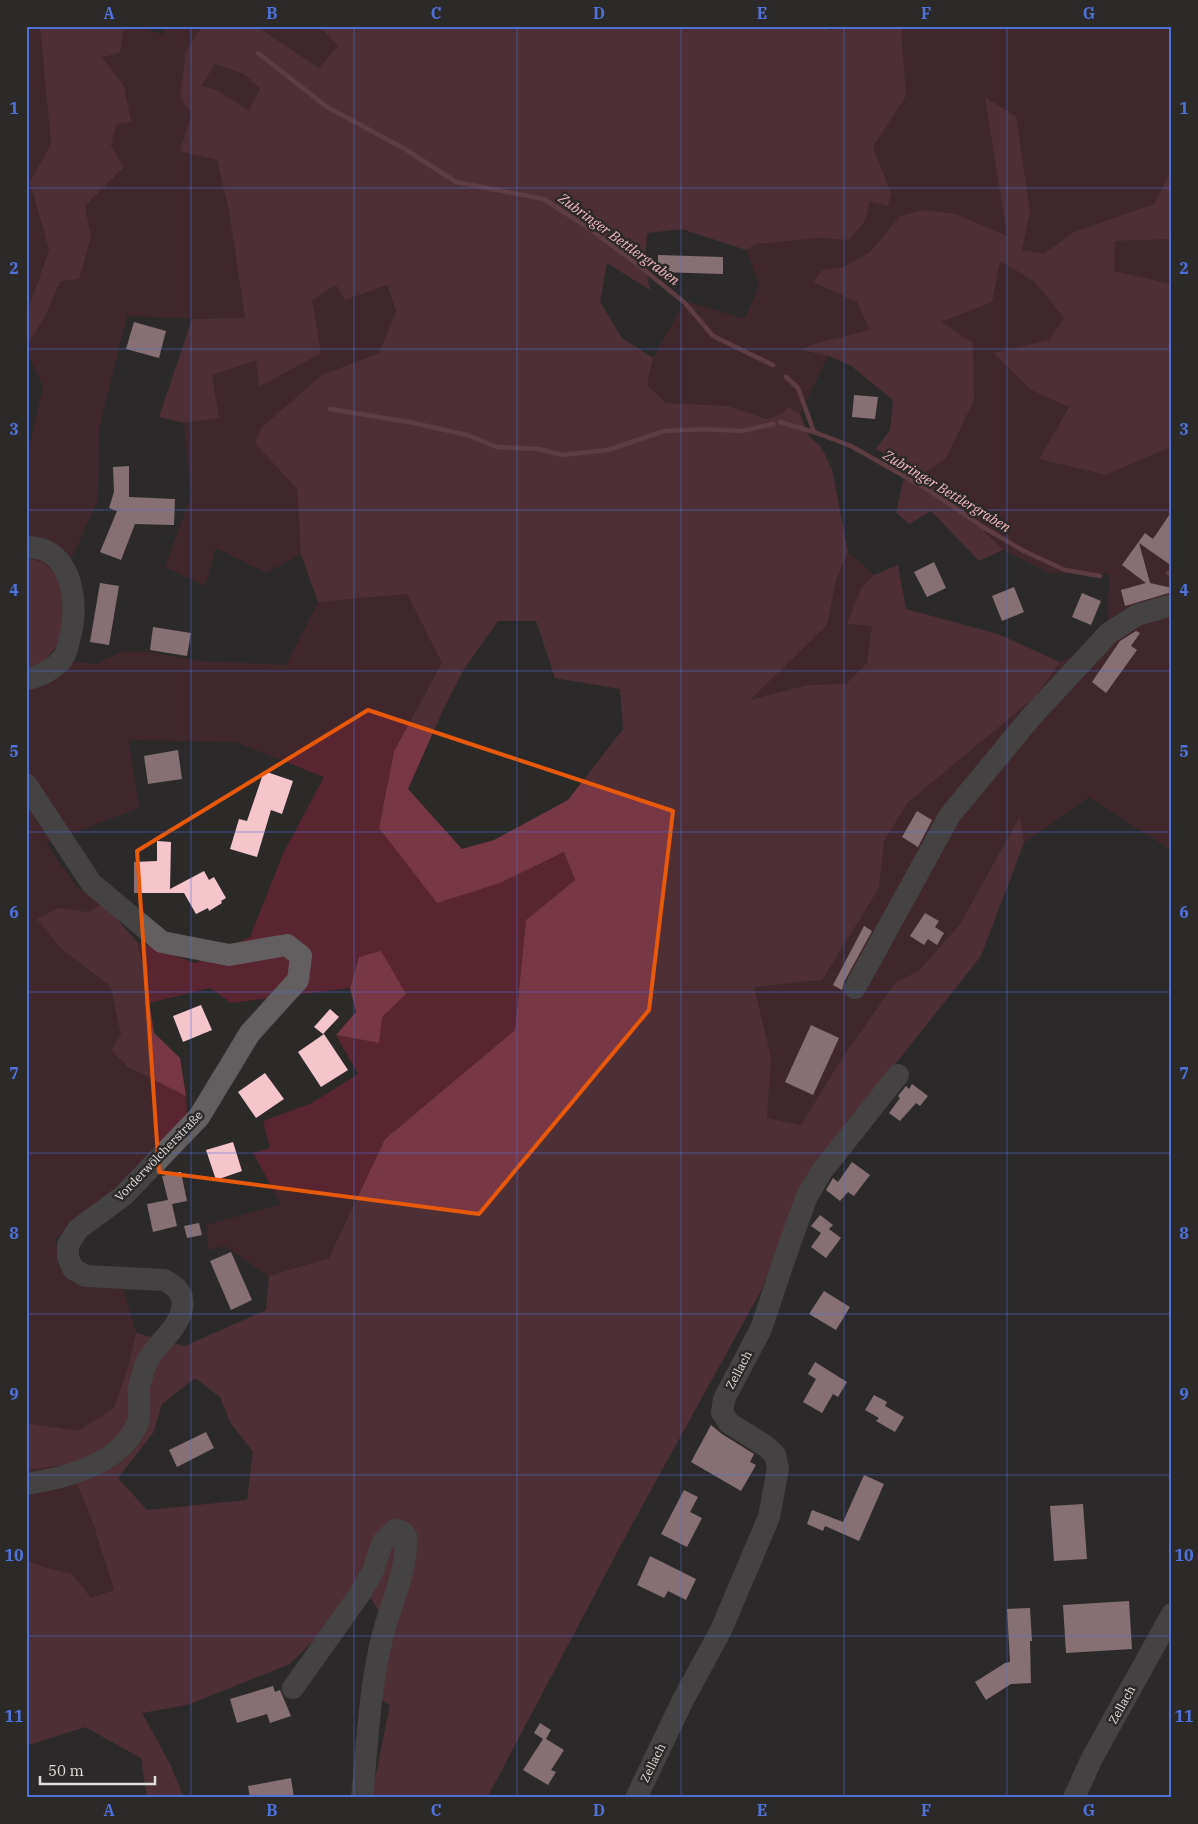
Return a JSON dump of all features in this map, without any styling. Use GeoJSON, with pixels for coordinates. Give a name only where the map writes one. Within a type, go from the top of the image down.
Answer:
{"type":"FeatureCollection","features":[{"type":"Feature","properties":{"kind":"street"},"geometry":{"type":"LineString","coordinates":[[26,547],[46,550],[65,568],[74,603],[74,627],[64,657],[49,670],[34,678],[26,679]]}},
{"type":"Feature","properties":{"kind":"street"},"geometry":{"type":"LineString","coordinates":[[855,988],[950,815],[1031,716],[1109,633],[1137,615],[1172,605]]}},
{"type":"Feature","properties":{"kind":"street","name":"Vorderwölcherstraße"},"geometry":{"type":"LineString","coordinates":[[26,784],[92,884],[162,942],[229,955],[287,945],[301,956],[298,980],[250,1033],[200,1117],[123,1196],[78,1229],[68,1245],[68,1257],[73,1269],[86,1276],[164,1280],[174,1284],[181,1294],[182,1310],[177,1321],[146,1364],[139,1388],[138,1422],[125,1442],[112,1453],[84,1470],[48,1481],[26,1484]]}},
{"type":"Feature","properties":{"kind":"street","name":"Zellach"},"geometry":{"type":"LineString","coordinates":[[636,1798],[683,1700],[721,1630],[769,1517],[778,1468],[775,1455],[767,1446],[729,1423],[722,1412],[724,1399],[761,1329],[807,1196],[822,1171],[898,1075]]}},
{"type":"Feature","properties":{"kind":"street"},"geometry":{"type":"LineString","coordinates":[[293,1688],[359,1595],[373,1570],[382,1543],[395,1530],[401,1531],[406,1536],[403,1566],[383,1629],[377,1658],[362,1798]]}},
{"type":"Feature","properties":{"kind":"street","name":"Zellach"},"geometry":{"type":"LineString","coordinates":[[1074,1798],[1091,1760],[1172,1614]]}},
{"type":"Feature","properties":{"kind":"highlighted area"},"geometry":{"type":"Polygon","coordinates":[[[368,710],[673,811],[649,1010],[479,1214],[159,1172],[137,851],[368,710]]]}},
{"type":"Feature","properties":{"kind":"shaded area"},"geometry":{"type":"Polygon","coordinates":[[[26,26],[40,26],[51,144],[30,182],[49,250],[26,316],[26,26]]]}},
{"type":"Feature","properties":{"kind":"shaded area"},"geometry":{"type":"Polygon","coordinates":[[[40,26],[124,26],[120,53],[102,57],[124,86],[131,122],[116,124],[111,146],[124,167],[85,206],[91,237],[79,279],[60,281],[44,319],[26,346],[26,316],[49,250],[30,182],[51,144],[40,26]]]}},
{"type":"Feature","properties":{"kind":"shaded area"},"geometry":{"type":"Polygon","coordinates":[[[124,26],[136,26],[164,35],[165,26],[202,26],[186,52],[180,97],[193,114],[180,150],[217,160],[229,211],[245,318],[192,319],[127,316],[99,428],[98,500],[62,579],[26,556],[26,461],[43,386],[26,351],[26,346],[44,319],[60,281],[91,237],[85,206],[124,167],[111,146],[116,124],[130,122],[102,57],[120,53],[124,26]]]}},
{"type":"Feature","properties":{"kind":"shaded area"},"geometry":{"type":"Polygon","coordinates":[[[202,26],[256,26],[319,68],[338,46],[319,26],[825,26],[828,30],[866,26],[901,26],[906,96],[873,147],[891,193],[888,206],[870,201],[865,221],[849,240],[819,238],[756,244],[746,250],[682,229],[647,233],[645,265],[650,290],[607,263],[600,302],[622,338],[653,358],[647,385],[666,403],[728,406],[766,419],[782,414],[788,407],[800,414],[809,436],[821,447],[832,469],[848,552],[836,580],[827,625],[750,700],[807,685],[846,684],[867,663],[872,626],[847,624],[861,588],[874,575],[898,565],[906,609],[998,634],[1060,662],[1036,696],[907,803],[884,841],[879,888],[822,980],[754,987],[771,1057],[767,1118],[801,1125],[839,1063],[895,983],[920,970],[960,924],[1020,816],[1024,843],[981,956],[804,1179],[762,1289],[630,1528],[487,1798],[371,1798],[390,1705],[365,1691],[380,1613],[358,1578],[328,1626],[290,1664],[187,1705],[142,1713],[170,1764],[184,1798],[147,1798],[141,1758],[85,1727],[26,1746],[26,1560],[72,1574],[91,1598],[114,1590],[94,1526],[70,1464],[26,1470],[26,1423],[78,1431],[114,1408],[128,1367],[136,1333],[185,1346],[266,1310],[269,1276],[329,1258],[385,1139],[515,1030],[526,920],[575,880],[564,852],[500,883],[437,903],[379,828],[394,751],[442,663],[407,594],[318,602],[301,554],[297,489],[255,443],[261,428],[322,375],[379,353],[396,311],[387,285],[345,300],[336,285],[312,300],[321,353],[259,387],[256,360],[212,375],[219,418],[184,423],[159,417],[192,319],[245,318],[229,211],[217,160],[180,151],[192,114],[180,97],[186,52],[202,26]],[[215,64],[201,86],[217,90],[249,111],[260,88],[244,74],[215,64]],[[498,621],[464,669],[443,710],[408,789],[462,849],[494,840],[568,800],[623,729],[620,689],[555,678],[536,621],[498,621]],[[195,1378],[162,1404],[153,1433],[118,1478],[147,1510],[247,1500],[253,1452],[230,1422],[220,1397],[195,1378]]]}},
{"type":"Feature","properties":{"kind":"shaded area"},"geometry":{"type":"Polygon","coordinates":[[[256,26],[319,26],[338,46],[320,68],[256,26]]]}},
{"type":"Feature","properties":{"kind":"shaded area"},"geometry":{"type":"Polygon","coordinates":[[[901,26],[1172,26],[1172,169],[1154,204],[1074,232],[1044,254],[1021,250],[1030,211],[986,98],[1007,237],[956,214],[900,216],[870,252],[844,267],[823,270],[813,283],[857,302],[871,330],[817,343],[802,351],[828,356],[800,414],[788,407],[782,414],[766,419],[728,406],[666,403],[647,385],[653,358],[685,301],[745,319],[759,285],[746,250],[756,244],[819,238],[849,240],[865,221],[870,201],[891,193],[873,147],[906,96],[901,26]]]}},
{"type":"Feature","properties":{"kind":"shaded area"},"geometry":{"type":"Polygon","coordinates":[[[214,64],[244,74],[260,88],[249,112],[217,90],[201,86],[214,64]]]}},
{"type":"Feature","properties":{"kind":"shaded area"},"geometry":{"type":"Polygon","coordinates":[[[985,97],[1016,117],[1030,212],[1022,250],[1044,254],[1074,232],[1154,204],[1172,169],[1172,239],[1115,241],[1114,271],[1172,284],[1172,446],[1106,475],[1039,459],[1069,407],[1031,390],[994,353],[1049,340],[1064,318],[1035,282],[1000,261],[992,302],[941,322],[973,343],[974,400],[946,458],[925,472],[1003,550],[979,561],[931,511],[909,524],[896,512],[907,465],[876,449],[890,430],[893,400],[850,365],[828,356],[801,350],[817,343],[870,330],[857,302],[812,282],[823,270],[844,267],[870,252],[900,216],[924,210],[956,214],[1007,236],[985,97]]]}},
{"type":"Feature","properties":{"kind":"shaded area"},"geometry":{"type":"Polygon","coordinates":[[[1172,239],[1172,284],[1114,271],[1115,241],[1172,239]]]}},
{"type":"Feature","properties":{"kind":"shaded area"},"geometry":{"type":"Polygon","coordinates":[[[1000,261],[1035,282],[1064,318],[1049,340],[1031,390],[1069,406],[1039,459],[1106,475],[1172,446],[1172,849],[1089,797],[1024,843],[1019,817],[960,924],[920,970],[895,983],[839,1063],[801,1125],[767,1118],[771,1057],[754,987],[822,980],[879,888],[884,841],[907,802],[1036,696],[1060,662],[1084,650],[1108,625],[1109,574],[1049,573],[1003,550],[925,472],[940,322],[1000,261]]]}},
{"type":"Feature","properties":{"kind":"shaded area"},"geometry":{"type":"Polygon","coordinates":[[[337,285],[345,300],[386,285],[396,311],[379,353],[322,375],[255,443],[297,489],[301,554],[266,573],[216,548],[205,586],[165,567],[191,496],[184,423],[219,418],[212,375],[256,359],[259,387],[320,353],[312,300],[337,285]]]}},
{"type":"Feature","properties":{"kind":"shaded area"},"geometry":{"type":"Polygon","coordinates":[[[848,552],[874,575],[861,588],[848,624],[872,626],[867,663],[846,684],[807,685],[749,700],[827,625],[836,580],[848,552]]]}},
{"type":"Feature","properties":{"kind":"shaded area"},"geometry":{"type":"Polygon","coordinates":[[[26,557],[41,562],[62,579],[63,638],[46,659],[26,674],[26,557]]]}},
{"type":"Feature","properties":{"kind":"shaded area"},"geometry":{"type":"Polygon","coordinates":[[[407,594],[442,663],[394,751],[379,828],[500,883],[564,852],[575,880],[526,920],[515,1030],[385,1139],[329,1258],[269,1276],[225,1246],[208,1250],[206,1225],[281,1204],[253,1153],[270,1148],[263,1121],[312,1103],[358,1074],[336,1035],[379,1043],[359,957],[350,988],[231,1003],[210,988],[149,1003],[144,969],[137,942],[195,963],[250,937],[283,854],[324,777],[235,742],[129,740],[139,808],[46,843],[77,887],[103,903],[88,912],[58,908],[61,948],[111,987],[121,1035],[111,1050],[128,1067],[186,1096],[187,1117],[124,1186],[55,1239],[61,1267],[122,1285],[136,1333],[128,1367],[114,1408],[78,1431],[26,1423],[26,674],[46,659],[96,664],[123,651],[148,652],[200,661],[286,665],[318,602],[407,594]]]}},
{"type":"Feature","properties":{"kind":"shaded area"},"geometry":{"type":"Polygon","coordinates":[[[103,903],[137,942],[144,969],[154,1033],[180,1058],[186,1096],[128,1067],[111,1050],[121,1035],[111,987],[61,948],[37,919],[58,908],[88,912],[103,903]]]}},
{"type":"Feature","properties":{"kind":"shaded area"},"geometry":{"type":"Polygon","coordinates":[[[381,951],[406,994],[382,1017],[379,1043],[336,1035],[356,1012],[350,988],[359,957],[381,951]]]}},
{"type":"Feature","properties":{"kind":"shaded area"},"geometry":{"type":"Polygon","coordinates":[[[70,1463],[94,1526],[114,1590],[91,1598],[72,1574],[26,1560],[26,1470],[70,1463]]]}},
{"type":"Feature","properties":{"kind":"building"},"geometry":{"type":"Polygon","coordinates":[[[658,255],[723,257],[723,274],[658,272],[658,255]]]}},
{"type":"Feature","properties":{"kind":"building"},"geometry":{"type":"Polygon","coordinates":[[[134,322],[166,331],[159,358],[126,349],[134,322]]]}},
{"type":"Feature","properties":{"kind":"building"},"geometry":{"type":"Polygon","coordinates":[[[854,395],[878,397],[875,419],[852,417],[854,395]]]}},
{"type":"Feature","properties":{"kind":"building"},"geometry":{"type":"Polygon","coordinates":[[[129,466],[129,497],[175,499],[174,525],[135,524],[121,560],[100,552],[117,511],[109,508],[114,492],[113,467],[129,466]]]}},
{"type":"Feature","properties":{"kind":"building"},"geometry":{"type":"Polygon","coordinates":[[[1172,511],[1172,566],[1139,543],[1150,583],[1172,588],[1172,592],[1125,606],[1121,590],[1146,583],[1122,565],[1145,533],[1153,539],[1172,511]]]}},
{"type":"Feature","properties":{"kind":"building"},"geometry":{"type":"Polygon","coordinates":[[[934,562],[946,588],[927,597],[914,572],[934,562]]]}},
{"type":"Feature","properties":{"kind":"building"},"geometry":{"type":"Polygon","coordinates":[[[100,583],[119,586],[109,645],[90,642],[100,583]]]}},
{"type":"Feature","properties":{"kind":"building"},"geometry":{"type":"Polygon","coordinates":[[[1014,587],[1024,612],[1002,621],[992,596],[1014,587]]]}},
{"type":"Feature","properties":{"kind":"building"},"geometry":{"type":"Polygon","coordinates":[[[1082,593],[1101,601],[1091,625],[1072,617],[1082,593]]]}},
{"type":"Feature","properties":{"kind":"building"},"geometry":{"type":"Polygon","coordinates":[[[153,627],[191,633],[187,656],[150,650],[153,627]]]}},
{"type":"Feature","properties":{"kind":"building"},"geometry":{"type":"Polygon","coordinates":[[[1136,631],[1140,633],[1131,646],[1137,650],[1106,693],[1092,682],[1120,641],[1136,631]]]}},
{"type":"Feature","properties":{"kind":"building"},"geometry":{"type":"Polygon","coordinates":[[[178,750],[182,779],[148,784],[144,756],[178,750]]]}},
{"type":"Feature","properties":{"kind":"building"},"geometry":{"type":"Polygon","coordinates":[[[264,771],[293,781],[282,814],[271,810],[257,857],[230,849],[239,819],[247,821],[264,771]]]}},
{"type":"Feature","properties":{"kind":"building"},"geometry":{"type":"Polygon","coordinates":[[[917,811],[932,820],[918,847],[902,837],[917,811]]]}},
{"type":"Feature","properties":{"kind":"building"},"geometry":{"type":"Polygon","coordinates":[[[157,841],[171,842],[170,889],[204,871],[209,880],[214,877],[226,898],[221,901],[222,903],[209,911],[208,908],[196,914],[184,893],[134,893],[134,862],[157,861],[157,841]]]}},
{"type":"Feature","properties":{"kind":"building"},"geometry":{"type":"Polygon","coordinates":[[[925,913],[939,921],[935,927],[944,933],[937,945],[928,939],[924,945],[910,936],[925,913]]]}},
{"type":"Feature","properties":{"kind":"building"},"geometry":{"type":"Polygon","coordinates":[[[864,926],[872,931],[844,982],[842,990],[833,985],[864,926]]]}},
{"type":"Feature","properties":{"kind":"building"},"geometry":{"type":"Polygon","coordinates":[[[201,1005],[212,1030],[183,1042],[173,1016],[201,1005]]]}},
{"type":"Feature","properties":{"kind":"building"},"geometry":{"type":"Polygon","coordinates":[[[330,1009],[339,1017],[323,1034],[314,1027],[330,1009]]]}},
{"type":"Feature","properties":{"kind":"building"},"geometry":{"type":"Polygon","coordinates":[[[811,1025],[839,1038],[813,1095],[785,1082],[811,1025]]]}},
{"type":"Feature","properties":{"kind":"building"},"geometry":{"type":"Polygon","coordinates":[[[324,1034],[348,1070],[321,1087],[298,1052],[324,1034]]]}},
{"type":"Feature","properties":{"kind":"building"},"geometry":{"type":"Polygon","coordinates":[[[265,1073],[284,1099],[256,1118],[238,1092],[265,1073]]]}},
{"type":"Feature","properties":{"kind":"building"},"geometry":{"type":"Polygon","coordinates":[[[912,1084],[928,1096],[920,1106],[916,1103],[900,1121],[889,1113],[900,1098],[898,1096],[906,1086],[909,1089],[912,1084]]]}},
{"type":"Feature","properties":{"kind":"building"},"geometry":{"type":"Polygon","coordinates":[[[233,1142],[242,1171],[216,1180],[206,1150],[233,1142]]]}},
{"type":"Feature","properties":{"kind":"building"},"geometry":{"type":"Polygon","coordinates":[[[852,1162],[870,1175],[854,1196],[848,1192],[840,1201],[826,1190],[833,1178],[838,1182],[852,1162]]]}},
{"type":"Feature","properties":{"kind":"building"},"geometry":{"type":"Polygon","coordinates":[[[181,1172],[187,1201],[172,1204],[177,1226],[153,1232],[147,1204],[168,1200],[162,1176],[181,1172]]]}},
{"type":"Feature","properties":{"kind":"building"},"geometry":{"type":"Polygon","coordinates":[[[820,1215],[833,1225],[829,1229],[841,1238],[826,1258],[811,1247],[821,1233],[811,1226],[820,1215]]]}},
{"type":"Feature","properties":{"kind":"building"},"geometry":{"type":"Polygon","coordinates":[[[199,1223],[202,1235],[187,1238],[184,1226],[199,1223]]]}},
{"type":"Feature","properties":{"kind":"building"},"geometry":{"type":"Polygon","coordinates":[[[231,1252],[252,1300],[231,1310],[210,1261],[231,1252]]]}},
{"type":"Feature","properties":{"kind":"building"},"geometry":{"type":"Polygon","coordinates":[[[824,1291],[850,1307],[836,1330],[809,1314],[824,1291]]]}},
{"type":"Feature","properties":{"kind":"building"},"geometry":{"type":"Polygon","coordinates":[[[815,1362],[847,1382],[838,1397],[833,1394],[822,1413],[803,1402],[816,1379],[808,1374],[815,1362]]]}},
{"type":"Feature","properties":{"kind":"building"},"geometry":{"type":"Polygon","coordinates":[[[874,1395],[887,1402],[885,1406],[904,1417],[895,1432],[876,1421],[879,1418],[865,1410],[874,1395]]]}},
{"type":"Feature","properties":{"kind":"building"},"geometry":{"type":"Polygon","coordinates":[[[711,1425],[754,1454],[750,1462],[756,1465],[741,1491],[691,1462],[711,1425]]]}},
{"type":"Feature","properties":{"kind":"building"},"geometry":{"type":"Polygon","coordinates":[[[206,1432],[214,1448],[177,1467],[169,1450],[206,1432]]]}},
{"type":"Feature","properties":{"kind":"building"},"geometry":{"type":"Polygon","coordinates":[[[864,1475],[884,1484],[859,1541],[825,1526],[823,1531],[807,1524],[812,1510],[843,1522],[864,1475]]]}},
{"type":"Feature","properties":{"kind":"building"},"geometry":{"type":"Polygon","coordinates":[[[684,1490],[698,1497],[690,1512],[702,1518],[687,1547],[661,1534],[684,1490]]]}},
{"type":"Feature","properties":{"kind":"building"},"geometry":{"type":"Polygon","coordinates":[[[1083,1504],[1087,1559],[1054,1561],[1050,1506],[1083,1504]]]}},
{"type":"Feature","properties":{"kind":"building"},"geometry":{"type":"Polygon","coordinates":[[[650,1556],[696,1579],[686,1600],[668,1591],[664,1598],[637,1585],[650,1556]]]}},
{"type":"Feature","properties":{"kind":"building"},"geometry":{"type":"Polygon","coordinates":[[[1129,1601],[1132,1649],[1066,1653],[1063,1605],[1129,1601]]]}},
{"type":"Feature","properties":{"kind":"building"},"geometry":{"type":"Polygon","coordinates":[[[1030,1608],[1032,1641],[1030,1641],[1031,1683],[1011,1684],[986,1700],[975,1682],[1005,1663],[1010,1662],[1007,1609],[1030,1608]]]}},
{"type":"Feature","properties":{"kind":"building"},"geometry":{"type":"Polygon","coordinates":[[[273,1686],[275,1692],[280,1690],[291,1716],[270,1723],[267,1714],[237,1723],[230,1699],[273,1686]]]}},
{"type":"Feature","properties":{"kind":"building"},"geometry":{"type":"Polygon","coordinates":[[[540,1723],[551,1730],[546,1739],[564,1750],[551,1770],[556,1772],[548,1785],[523,1770],[543,1739],[534,1733],[540,1723]]]}},
{"type":"Feature","properties":{"kind":"building"},"geometry":{"type":"Polygon","coordinates":[[[291,1778],[294,1798],[250,1798],[248,1786],[291,1778]]]}},
{"type":"Feature","properties":{"kind":"waterway","name":"Zubringer Bettlergraben"},"geometry":{"type":"LineString","coordinates":[[258,53],[327,107],[405,149],[456,182],[544,199],[590,229],[637,264],[685,303],[713,336],[773,365]]}},
{"type":"Feature","properties":{"kind":"waterway","name":"Zubringer Bettlergraben"},"geometry":{"type":"LineString","coordinates":[[786,377],[798,388],[814,432],[851,446],[927,489],[983,527],[1024,551],[1065,570],[1100,576]]}},
{"type":"Feature","properties":{"kind":"waterway"},"geometry":{"type":"LineString","coordinates":[[330,409],[409,422],[467,435],[497,447],[538,449],[562,455],[608,450],[664,431],[704,429],[742,431],[773,424]]}},
{"type":"Feature","properties":{"kind":"waterway"},"geometry":{"type":"LineString","coordinates":[[780,422],[814,432]]}},
{"type":"Feature","properties":{"kind":"waterway","name":"Zubringer Bettlergraben"},"geometry":{"type":"LineString","coordinates":[[1168,573],[1172,575]]}}]}
